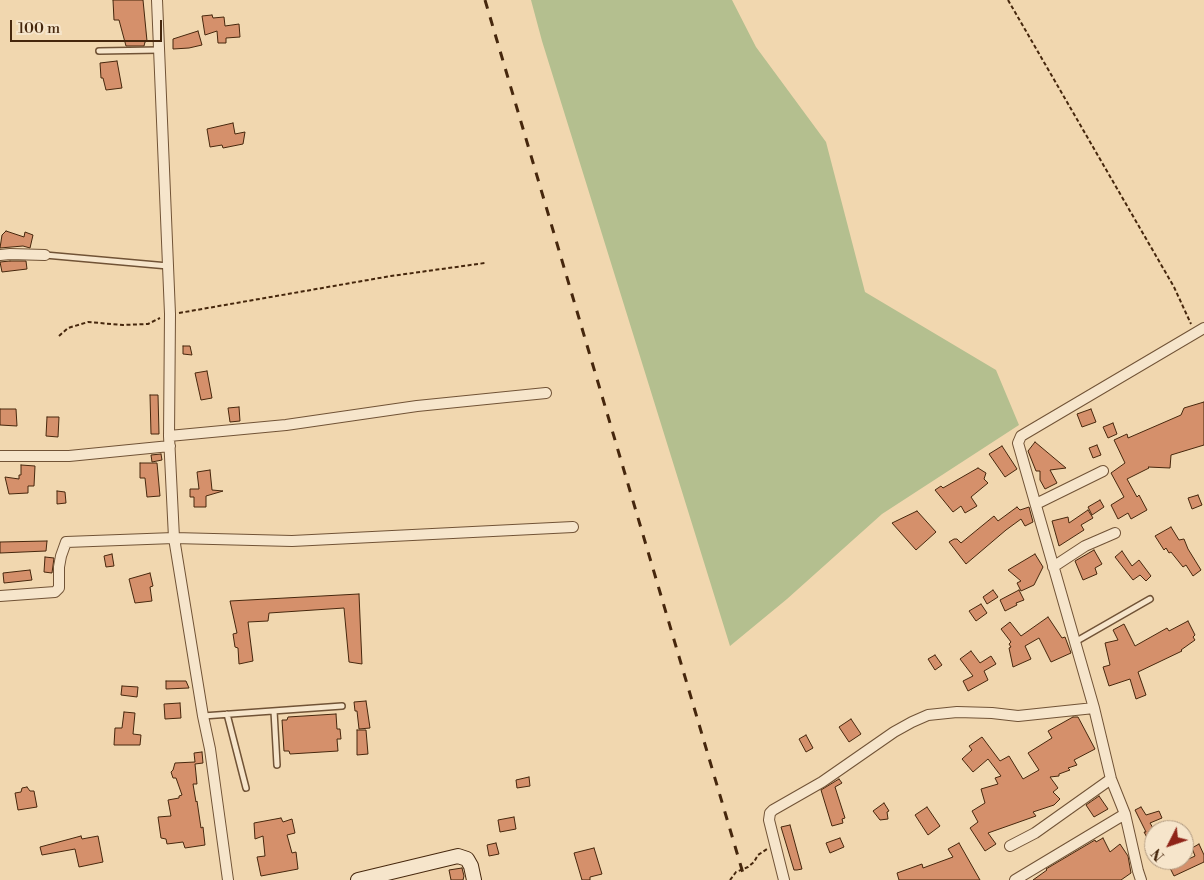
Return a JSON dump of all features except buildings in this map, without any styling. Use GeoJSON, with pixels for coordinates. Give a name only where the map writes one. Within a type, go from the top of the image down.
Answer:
{"type":"FeatureCollection","features":[{"type":"Feature","properties":{"kind":"main road"},"geometry":{"type":"LineString","coordinates":[[358,880],[458,856],[467,860],[471,866],[474,880]]}},
{"type":"Feature","properties":{"kind":"street"},"geometry":{"type":"LineString","coordinates":[[157,0],[170,314],[169,441],[174,538],[210,749],[228,880]]}},
{"type":"Feature","properties":{"kind":"street"},"geometry":{"type":"LineString","coordinates":[[0,255],[45,255]]}},
{"type":"Feature","properties":{"kind":"street"},"geometry":{"type":"LineString","coordinates":[[1141,880],[1125,814],[1111,779],[1094,708],[1019,446],[1019,440],[1021,436],[1199,331]]}},
{"type":"Feature","properties":{"kind":"street"},"geometry":{"type":"LineString","coordinates":[[0,456],[69,456],[417,406],[546,393]]}},
{"type":"Feature","properties":{"kind":"street"},"geometry":{"type":"LineString","coordinates":[[1036,504],[1104,471]]}},
{"type":"Feature","properties":{"kind":"street"},"geometry":{"type":"LineString","coordinates":[[0,596],[55,592],[59,588],[60,562],[66,542],[174,538],[292,541],[573,528]]}},
{"type":"Feature","properties":{"kind":"street"},"geometry":{"type":"LineString","coordinates":[[1053,567],[1085,546],[1115,533]]}},
{"type":"Feature","properties":{"kind":"street"},"geometry":{"type":"LineString","coordinates":[[784,880],[769,820],[770,813],[822,782],[894,732],[928,715],[957,712],[1018,716],[1094,708]]}},
{"type":"Feature","properties":{"kind":"street"},"geometry":{"type":"LineString","coordinates":[[1010,846],[1035,833],[1111,779]]}},
{"type":"Feature","properties":{"kind":"street"},"geometry":{"type":"LineString","coordinates":[[1015,880],[1125,814]]}},
{"type":"Feature","properties":{"kind":"lane"},"geometry":{"type":"LineString","coordinates":[[99,51],[159,50]]}},
{"type":"Feature","properties":{"kind":"lane"},"geometry":{"type":"LineString","coordinates":[[45,255],[168,266]]}},
{"type":"Feature","properties":{"kind":"lane"},"geometry":{"type":"LineString","coordinates":[[1075,642],[1150,599]]}},
{"type":"Feature","properties":{"kind":"lane"},"geometry":{"type":"LineString","coordinates":[[203,716],[342,706]]}},
{"type":"Feature","properties":{"kind":"lane"},"geometry":{"type":"LineString","coordinates":[[274,711],[277,765]]}},
{"type":"Feature","properties":{"kind":"lane"},"geometry":{"type":"LineString","coordinates":[[227,714],[246,788]]}},
{"type":"Feature","properties":{"kind":"path"},"geometry":{"type":"LineString","coordinates":[[1008,0],[1199,331]]}},
{"type":"Feature","properties":{"kind":"path"},"geometry":{"type":"LineString","coordinates":[[59,336],[68,328],[88,322],[124,325],[148,324],[170,314],[391,276],[485,263]]}},
{"type":"Feature","properties":{"kind":"path"},"geometry":{"type":"LineString","coordinates":[[730,880],[736,872],[754,862],[758,854],[775,844]]}},
{"type":"Feature","properties":{"kind":"green space"},"geometry":{"type":"Polygon","coordinates":[[[531,0],[732,0],[756,47],[826,142],[865,292],[996,370],[1019,425],[882,514],[787,599],[730,646],[542,41],[531,0]]]}},
{"type":"Feature","properties":{"kind":"railway"},"geometry":{"type":"LineString","coordinates":[[485,0],[745,880]]}}]}
